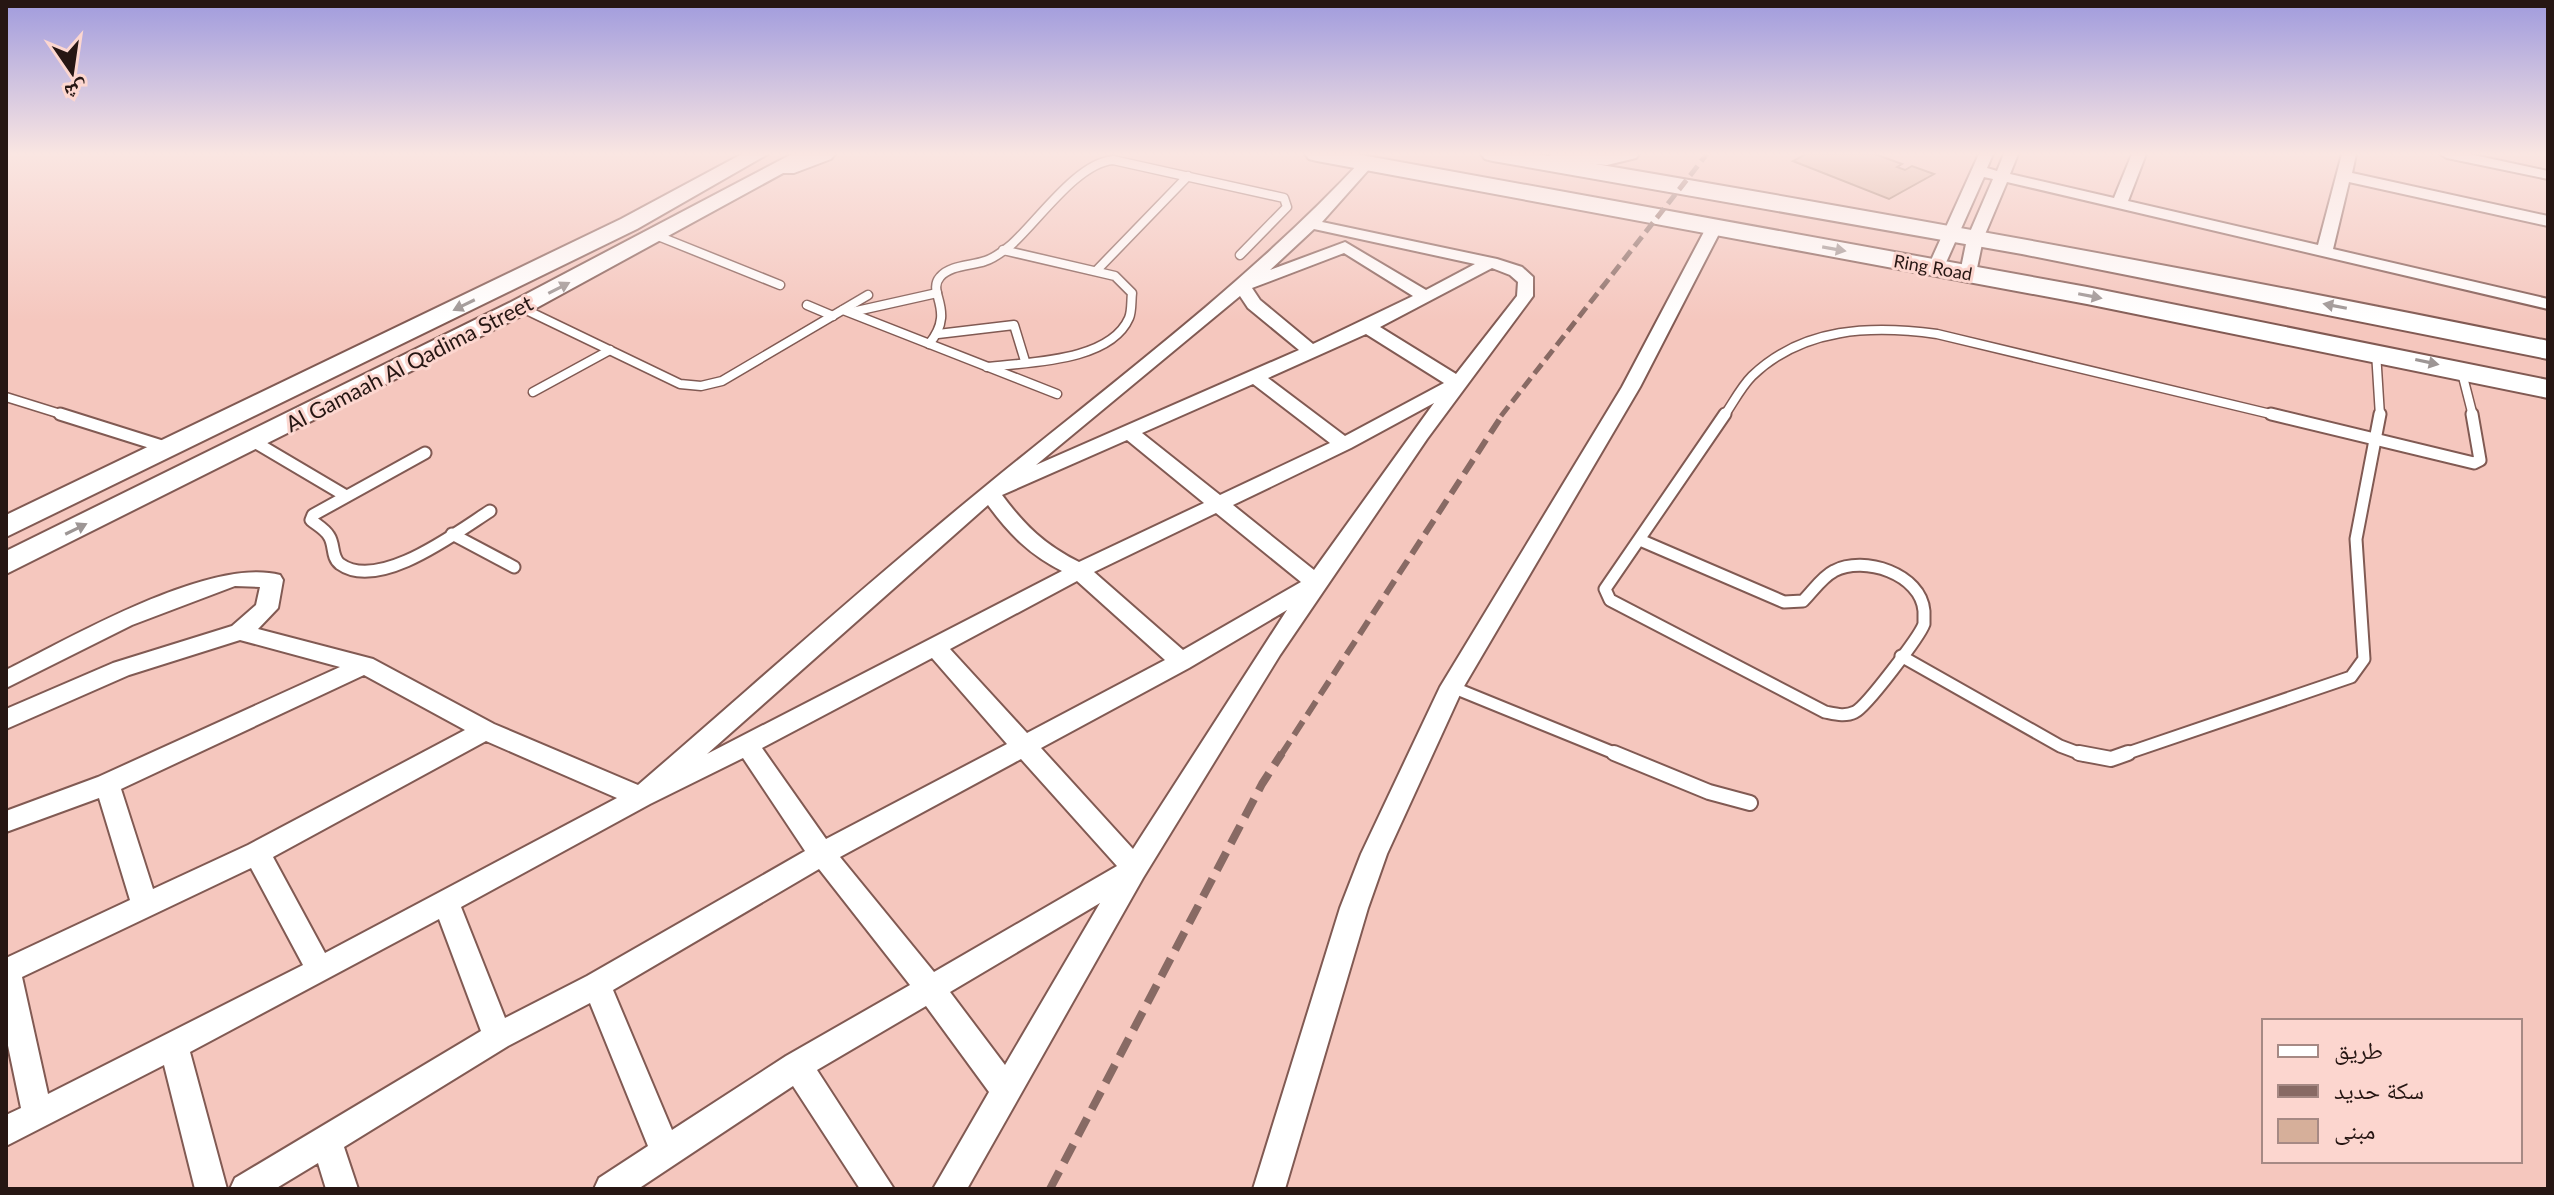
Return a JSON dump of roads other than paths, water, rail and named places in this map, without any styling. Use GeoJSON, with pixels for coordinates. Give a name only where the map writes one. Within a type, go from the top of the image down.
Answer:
{"type":"FeatureCollection","features":[{"type":"Feature","properties":{"kind":"main road","name":"Al Gamaah Al Qadima Street"},"geometry":{"type":"LineString","coordinates":[[6,527],[615,231],[653,210]]}},
{"type":"Feature","properties":{"kind":"main road","name":"Al Gamaah Al Qadima Street"},"geometry":{"type":"LineString","coordinates":[[6,564],[520,307],[707,210]]}},
{"type":"Feature","properties":{"kind":"main road","name":"Ring Road"},"geometry":{"type":"LineString","coordinates":[[1610,210],[1968,273],[2376,352],[2548,389]]}},
{"type":"Feature","properties":{"kind":"main road","name":"Ring Road"},"geometry":{"type":"LineString","coordinates":[[1835,210],[2548,350]]}},
{"type":"Feature","properties":{"kind":"main road"},"geometry":{"type":"LineString","coordinates":[[223,422],[253,441]]}},
{"type":"Feature","properties":{"kind":"street"},"geometry":{"type":"LineString","coordinates":[[641,797],[990,493],[1242,286],[1324,210]]}},
{"type":"Feature","properties":{"kind":"street"},"geometry":{"type":"LineString","coordinates":[[1936,267],[1960,210]]}},
{"type":"Feature","properties":{"kind":"street"},"geometry":{"type":"LineString","coordinates":[[1968,273],[1975,239],[1988,210]]}},
{"type":"Feature","properties":{"kind":"street"},"geometry":{"type":"LineString","coordinates":[[2144,210],[2548,304]]}},
{"type":"Feature","properties":{"kind":"street"},"geometry":{"type":"LineString","coordinates":[[2324,252],[2335,210]]}},
{"type":"Feature","properties":{"kind":"street"},"geometry":{"type":"LineString","coordinates":[[2497,210],[2548,221]]}},
{"type":"Feature","properties":{"kind":"street"},"geometry":{"type":"LineString","coordinates":[[949,1189],[1135,869],[1316,583],[1457,383],[1525,296],[1527,281],[1516,271],[1491,262],[1350,240],[1311,224]]}},
{"type":"Feature","properties":{"kind":"street"},"geometry":{"type":"LineString","coordinates":[[1269,1189],[1354,908],[1374,854],[1452,687],[1631,387],[1714,228]]}},
{"type":"Feature","properties":{"kind":"street"},"geometry":{"type":"LineString","coordinates":[[1242,286],[1350,240]]}},
{"type":"Feature","properties":{"kind":"street"},"geometry":{"type":"LineString","coordinates":[[1350,240],[1426,297]]}},
{"type":"Feature","properties":{"kind":"street"},"geometry":{"type":"LineString","coordinates":[[990,493],[1367,327],[1491,262]]}},
{"type":"Feature","properties":{"kind":"street"},"geometry":{"type":"LineString","coordinates":[[1242,286],[1254,304],[1310,351]]}},
{"type":"Feature","properties":{"kind":"street"},"geometry":{"type":"LineString","coordinates":[[1367,327],[1457,383]]}},
{"type":"Feature","properties":{"kind":"street"},"geometry":{"type":"LineString","coordinates":[[1254,376],[1344,444]]}},
{"type":"Feature","properties":{"kind":"street"},"geometry":{"type":"LineString","coordinates":[[6,1131],[320,970],[641,797],[1079,571],[1344,444],[1457,383]]}},
{"type":"Feature","properties":{"kind":"street"},"geometry":{"type":"LineString","coordinates":[[1130,433],[1316,583]]}},
{"type":"Feature","properties":{"kind":"street"},"geometry":{"type":"LineString","coordinates":[[990,493],[1012,523],[1042,552],[1079,571],[1181,662]]}},
{"type":"Feature","properties":{"kind":"street"},"geometry":{"type":"LineString","coordinates":[[6,680],[124,620],[185,596],[234,579],[272,580],[267,608],[240,632],[166,652],[69,687],[6,720]]}},
{"type":"Feature","properties":{"kind":"street"},"geometry":{"type":"LineString","coordinates":[[246,1189],[498,1037],[597,985],[822,854],[1181,662],[1316,583]]}},
{"type":"Feature","properties":{"kind":"street"},"geometry":{"type":"LineString","coordinates":[[240,632],[365,665],[485,730],[641,797]]}},
{"type":"Feature","properties":{"kind":"street"},"geometry":{"type":"LineString","coordinates":[[934,646],[1135,869]]}},
{"type":"Feature","properties":{"kind":"street"},"geometry":{"type":"LineString","coordinates":[[6,822],[107,784],[365,665]]}},
{"type":"Feature","properties":{"kind":"street"},"geometry":{"type":"LineString","coordinates":[[37,1113],[7,971],[257,853],[485,730]]}},
{"type":"Feature","properties":{"kind":"street"},"geometry":{"type":"LineString","coordinates":[[747,745],[822,854],[929,987],[1007,1092]]}},
{"type":"Feature","properties":{"kind":"street"},"geometry":{"type":"LineString","coordinates":[[107,784],[145,905]]}},
{"type":"Feature","properties":{"kind":"street"},"geometry":{"type":"LineString","coordinates":[[257,853],[320,970]]}},
{"type":"Feature","properties":{"kind":"street"},"geometry":{"type":"LineString","coordinates":[[610,1189],[797,1066],[1135,869]]}},
{"type":"Feature","properties":{"kind":"street"},"geometry":{"type":"LineString","coordinates":[[446,903],[498,1037]]}},
{"type":"Feature","properties":{"kind":"street"},"geometry":{"type":"LineString","coordinates":[[597,985],[666,1153]]}},
{"type":"Feature","properties":{"kind":"street"},"geometry":{"type":"LineString","coordinates":[[173,1043],[211,1189]]}},
{"type":"Feature","properties":{"kind":"street"},"geometry":{"type":"LineString","coordinates":[[797,1066],[878,1189]]}},
{"type":"Feature","properties":{"kind":"street"},"geometry":{"type":"LineString","coordinates":[[327,1142],[342,1189]]}},
{"type":"Feature","properties":{"kind":"lane"},"geometry":{"type":"LineString","coordinates":[[929,344],[938,334],[944,312],[935,283],[945,273],[991,259],[1046,210]]}},
{"type":"Feature","properties":{"kind":"lane"},"geometry":{"type":"LineString","coordinates":[[1097,270],[1155,210]]}},
{"type":"Feature","properties":{"kind":"lane"},"geometry":{"type":"LineString","coordinates":[[1240,255],[1284,210]]}},
{"type":"Feature","properties":{"kind":"lane"},"geometry":{"type":"LineString","coordinates":[[658,236],[780,285]]}},
{"type":"Feature","properties":{"kind":"lane"},"geometry":{"type":"LineString","coordinates":[[987,367],[1100,349],[1117,335],[1130,314],[1132,293],[1115,276],[1003,250]]}},
{"type":"Feature","properties":{"kind":"lane"},"geometry":{"type":"LineString","coordinates":[[842,313],[937,293]]}},
{"type":"Feature","properties":{"kind":"lane"},"geometry":{"type":"LineString","coordinates":[[520,307],[680,384],[712,385],[842,313],[868,295]]}},
{"type":"Feature","properties":{"kind":"lane"},"geometry":{"type":"LineString","coordinates":[[807,305],[842,313],[1057,394]]}},
{"type":"Feature","properties":{"kind":"lane"},"geometry":{"type":"LineString","coordinates":[[938,334],[1014,325],[1025,361]]}},
{"type":"Feature","properties":{"kind":"lane"},"geometry":{"type":"LineString","coordinates":[[1640,540],[1784,602],[1803,601],[1834,570],[1847,567],[1870,567],[1894,575],[1918,593],[1923,603],[1924,625],[1854,714],[1840,716],[1825,712],[1610,600],[1605,589],[1751,377],[1770,360],[1820,335],[1855,328],[1894,327],[1937,334],[2474,463],[2480,460],[2479,440],[2461,369]]}},
{"type":"Feature","properties":{"kind":"lane"},"geometry":{"type":"LineString","coordinates":[[533,392],[610,350]]}},
{"type":"Feature","properties":{"kind":"lane"},"geometry":{"type":"LineString","coordinates":[[1901,656],[2060,746],[2086,756],[2111,759],[2351,677],[2364,659],[2356,539],[2380,416],[2376,352]]}},
{"type":"Feature","properties":{"kind":"lane"},"geometry":{"type":"LineString","coordinates":[[6,397],[169,448]]}},
{"type":"Feature","properties":{"kind":"lane"},"geometry":{"type":"LineString","coordinates":[[253,441],[346,496]]}},
{"type":"Feature","properties":{"kind":"lane"},"geometry":{"type":"LineString","coordinates":[[425,453],[317,512],[311,520],[331,538],[337,561],[353,571],[390,568],[490,511]]}},
{"type":"Feature","properties":{"kind":"lane"},"geometry":{"type":"LineString","coordinates":[[452,534],[514,567]]}},
{"type":"Feature","properties":{"kind":"lane"},"geometry":{"type":"LineString","coordinates":[[1452,687],[1709,792],[1750,803]]}},
{"type":"Feature","properties":{"kind":"railway"},"geometry":{"type":"LineString","coordinates":[[1501,416],[1663,210]]}},
{"type":"Feature","properties":{"kind":"railway"},"geometry":{"type":"LineString","coordinates":[[1281,755],[1503,414]]}},
{"type":"Feature","properties":{"kind":"railway"},"geometry":{"type":"LineString","coordinates":[[1050,1189],[1262,784],[1282,753]]}}]}
